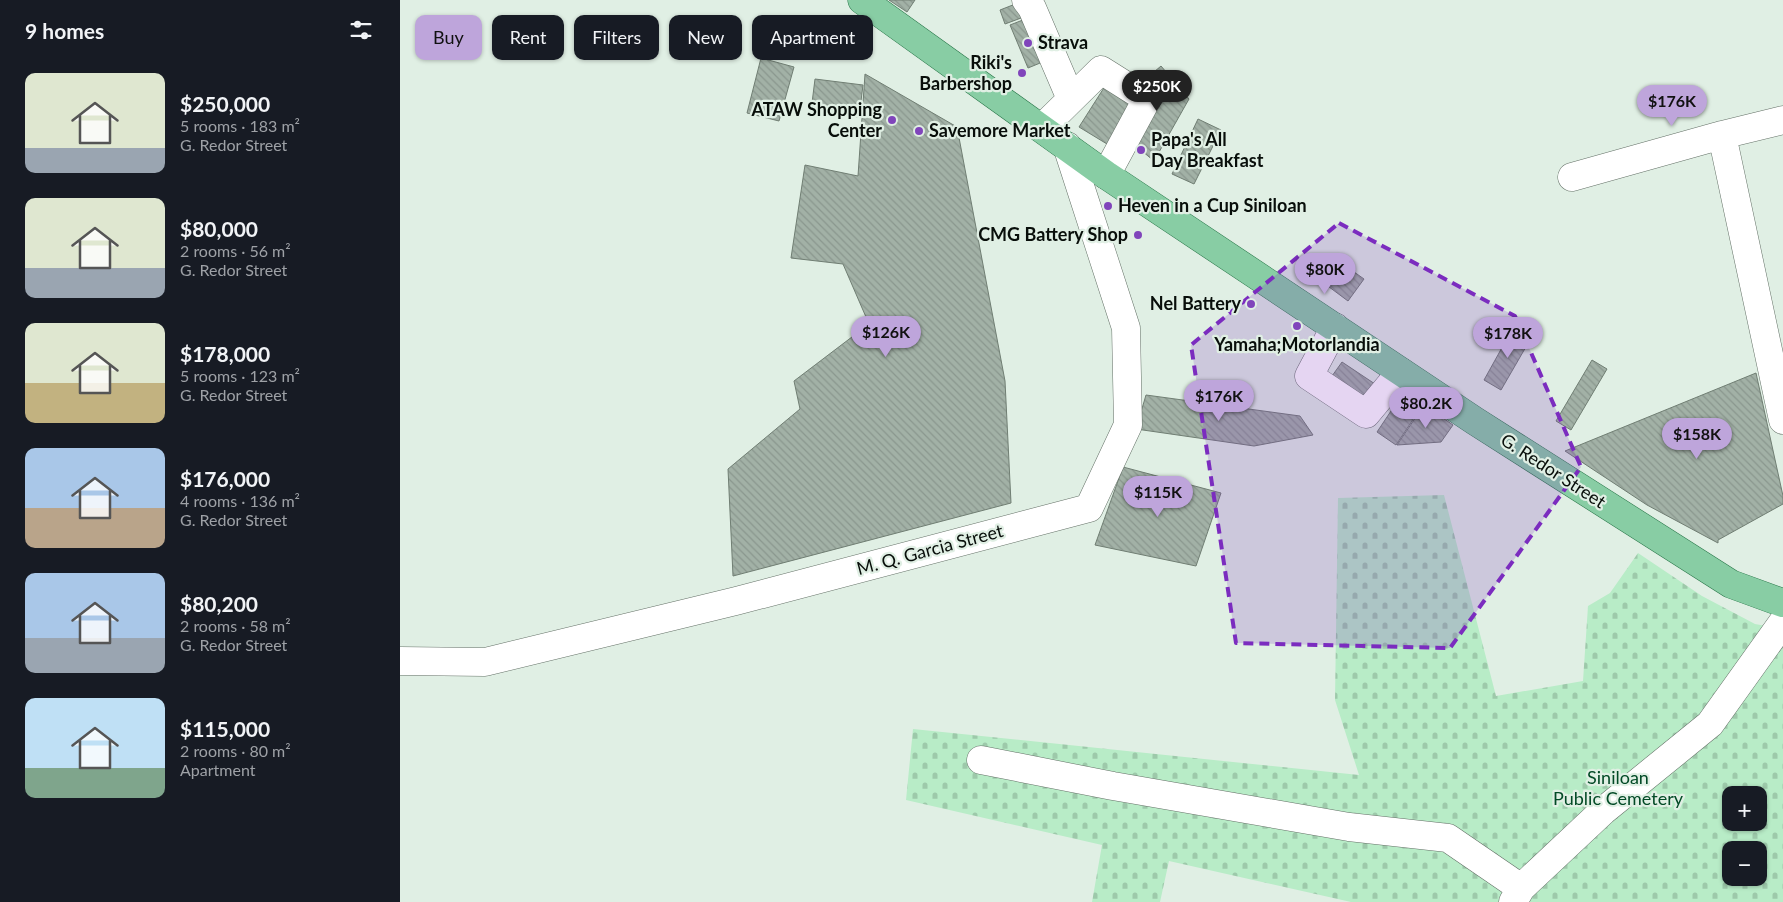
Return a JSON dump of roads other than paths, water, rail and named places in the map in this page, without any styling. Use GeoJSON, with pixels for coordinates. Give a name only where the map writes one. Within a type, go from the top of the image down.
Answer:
{"type":"FeatureCollection","features":[{"type":"Feature","properties":{"kind":"main road","name":"G. Redor Street"},"geometry":{"type":"LineString","coordinates":[[862,0],[1106,175],[1401,372],[1731,584],[1783,602]]}},
{"type":"Feature","properties":{"kind":"street"},"geometry":{"type":"LineString","coordinates":[[1026,0],[1032,8],[1071,99]]}},
{"type":"Feature","properties":{"kind":"street"},"geometry":{"type":"LineString","coordinates":[[1042,128],[1101,70],[1148,99],[1106,175]]}},
{"type":"Feature","properties":{"kind":"street"},"geometry":{"type":"LineString","coordinates":[[1572,177],[1783,120]]}},
{"type":"Feature","properties":{"kind":"street"},"geometry":{"type":"LineString","coordinates":[[1722,135],[1783,420]]}},
{"type":"Feature","properties":{"kind":"street","name":"M. Q. Garcia Street"},"geometry":{"type":"LineString","coordinates":[[400,661],[484,662],[736,601],[1089,508],[1128,425],[1126,328],[1067,146]]}},
{"type":"Feature","properties":{"kind":"street"},"geometry":{"type":"LineString","coordinates":[[1335,327],[1309,376],[1366,414],[1401,372]]}},
{"type":"Feature","properties":{"kind":"street"},"geometry":{"type":"LineString","coordinates":[[981,760],[1114,786],[1349,827],[1448,838],[1517,895],[1603,811],[1710,724],[1783,622]]}},
{"type":"Feature","properties":{"kind":"place","name":"Strava"},"geometry":{"type":"Point","coordinates":[1028,43]}},
{"type":"Feature","properties":{"kind":"place","name":"Riki's Barbershop"},"geometry":{"type":"Point","coordinates":[1022,73]}},
{"type":"Feature","properties":{"kind":"place","name":"ATAW Shopping Center"},"geometry":{"type":"Point","coordinates":[892,120]}},
{"type":"Feature","properties":{"kind":"place","name":"Savemore Market"},"geometry":{"type":"Point","coordinates":[919,131]}},
{"type":"Feature","properties":{"kind":"place","name":"Papa's All Day Breakfast"},"geometry":{"type":"Point","coordinates":[1141,150]}},
{"type":"Feature","properties":{"kind":"place","name":"Heven in a Cup Siniloan"},"geometry":{"type":"Point","coordinates":[1108,206]}},
{"type":"Feature","properties":{"kind":"place","name":"CMG Battery Shop"},"geometry":{"type":"Point","coordinates":[1138,235]}},
{"type":"Feature","properties":{"kind":"place","name":"Nel Battery"},"geometry":{"type":"Point","coordinates":[1251,304]}},
{"type":"Feature","properties":{"kind":"place","name":"Yamaha;Motorlandia"},"geometry":{"type":"Point","coordinates":[1297,326]}},
{"type":"Feature","properties":{"kind":"park label","name":"Siniloan Public Cemetery"},"geometry":{"type":"Point","coordinates":[1618,788]}}]}
